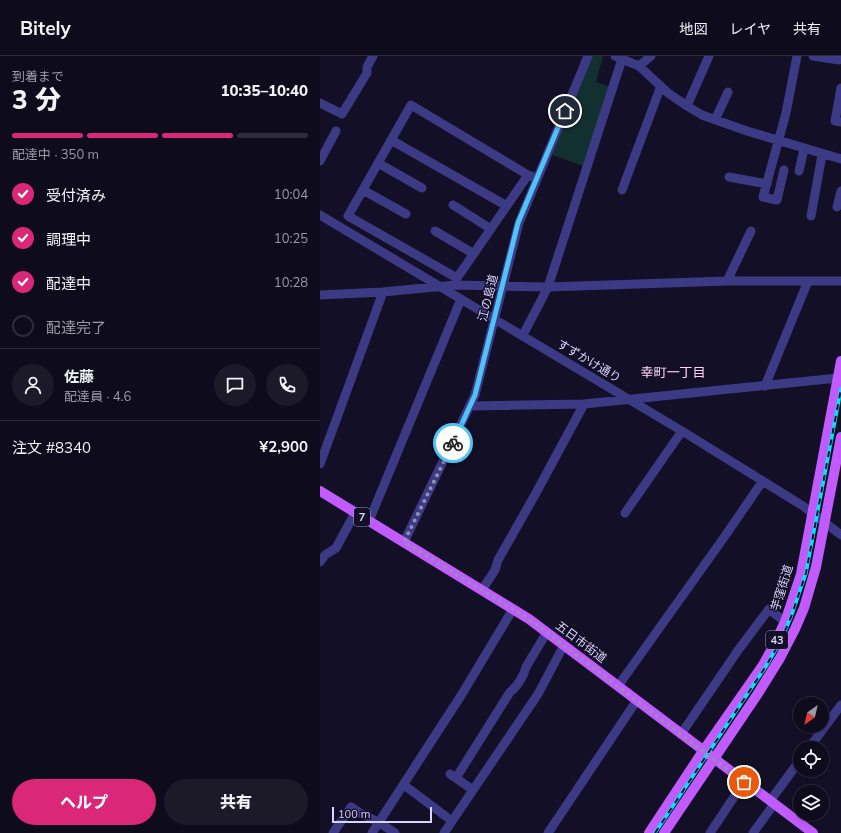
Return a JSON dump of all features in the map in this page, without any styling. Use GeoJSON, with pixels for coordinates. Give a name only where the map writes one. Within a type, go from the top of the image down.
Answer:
{"type":"FeatureCollection","features":[{"type":"Feature","properties":{"kind":"main road","name":"芋窪街道"},"geometry":{"type":"LineString","coordinates":[[648,833],[763,665],[785,622],[801,574],[841,361]]}},
{"type":"Feature","properties":{"kind":"main road","name":"43"},"geometry":{"type":"LineString","coordinates":[[664,833],[757,695],[780,658],[795,629],[804,608],[816,567],[841,437]]}},
{"type":"Feature","properties":{"kind":"main road","name":"五日市街道"},"geometry":{"type":"LineString","coordinates":[[320,491],[513,609],[547,632],[813,833]]}},
{"type":"Feature","properties":{"kind":"street"},"geometry":{"type":"LineString","coordinates":[[320,103],[342,114],[367,73],[367,67],[373,56]]}},
{"type":"Feature","properties":{"kind":"street","name":"江の島道"},"geometry":{"type":"LineString","coordinates":[[404,542],[471,406],[495,320],[518,223],[588,56]]}},
{"type":"Feature","properties":{"kind":"street"},"geometry":{"type":"LineString","coordinates":[[639,66],[651,56]]}},
{"type":"Feature","properties":{"kind":"street"},"geometry":{"type":"LineString","coordinates":[[687,106],[709,56]]}},
{"type":"Feature","properties":{"kind":"street"},"geometry":{"type":"LineString","coordinates":[[784,170],[777,200],[764,198],[786,113],[798,56]]}},
{"type":"Feature","properties":{"kind":"street"},"geometry":{"type":"LineString","coordinates":[[819,57],[840,61]]}},
{"type":"Feature","properties":{"kind":"street"},"geometry":{"type":"LineString","coordinates":[[522,335],[548,287],[619,58],[639,66],[661,86],[687,106],[702,115],[804,149],[841,159]]}},
{"type":"Feature","properties":{"kind":"street"},"geometry":{"type":"LineString","coordinates":[[622,190],[661,86]]}},
{"type":"Feature","properties":{"kind":"street"},"geometry":{"type":"LineString","coordinates":[[715,120],[728,92]]}},
{"type":"Feature","properties":{"kind":"street"},"geometry":{"type":"LineString","coordinates":[[838,121],[841,92]]}},
{"type":"Feature","properties":{"kind":"street"},"geometry":{"type":"LineString","coordinates":[[528,175],[457,278],[348,216],[411,105],[528,175],[537,178]]}},
{"type":"Feature","properties":{"kind":"street"},"geometry":{"type":"LineString","coordinates":[[320,161],[336,131]]}},
{"type":"Feature","properties":{"kind":"street"},"geometry":{"type":"LineString","coordinates":[[391,140],[507,206]]}},
{"type":"Feature","properties":{"kind":"street"},"geometry":{"type":"LineString","coordinates":[[799,171],[804,149]]}},
{"type":"Feature","properties":{"kind":"street"},"geometry":{"type":"LineString","coordinates":[[811,216],[822,154]]}},
{"type":"Feature","properties":{"kind":"street"},"geometry":{"type":"LineString","coordinates":[[378,163],[422,188]]}},
{"type":"Feature","properties":{"kind":"street"},"geometry":{"type":"LineString","coordinates":[[729,177],[767,184]]}},
{"type":"Feature","properties":{"kind":"street"},"geometry":{"type":"LineString","coordinates":[[363,190],[406,214]]}},
{"type":"Feature","properties":{"kind":"street"},"geometry":{"type":"LineString","coordinates":[[837,207],[841,191]]}},
{"type":"Feature","properties":{"kind":"street"},"geometry":{"type":"LineString","coordinates":[[453,205],[491,229]]}},
{"type":"Feature","properties":{"kind":"street","name":"すずかけ通り"},"geometry":{"type":"LineString","coordinates":[[320,215],[682,431],[812,512],[841,535]]}},
{"type":"Feature","properties":{"kind":"street"},"geometry":{"type":"LineString","coordinates":[[435,231],[474,254]]}},
{"type":"Feature","properties":{"kind":"street"},"geometry":{"type":"LineString","coordinates":[[727,281],[751,231]]}},
{"type":"Feature","properties":{"kind":"street"},"geometry":{"type":"LineString","coordinates":[[320,295],[382,292],[456,285],[548,287],[727,281],[841,281]]}},
{"type":"Feature","properties":{"kind":"street"},"geometry":{"type":"LineString","coordinates":[[765,386],[808,281]]}},
{"type":"Feature","properties":{"kind":"street"},"geometry":{"type":"LineString","coordinates":[[320,464],[382,292]]}},
{"type":"Feature","properties":{"kind":"street"},"geometry":{"type":"LineString","coordinates":[[369,521],[460,299]]}},
{"type":"Feature","properties":{"kind":"street"},"geometry":{"type":"LineString","coordinates":[[471,406],[584,404],[839,378]]}},
{"type":"Feature","properties":{"kind":"street"},"geometry":{"type":"LineString","coordinates":[[482,590],[495,570],[498,560],[536,494],[584,404]]}},
{"type":"Feature","properties":{"kind":"street"},"geometry":{"type":"LineString","coordinates":[[625,513],[682,431]]}},
{"type":"Feature","properties":{"kind":"street"},"geometry":{"type":"LineString","coordinates":[[618,686],[762,482]]}},
{"type":"Feature","properties":{"kind":"street"},"geometry":{"type":"LineString","coordinates":[[320,562],[326,555],[336,548],[355,513]]}},
{"type":"Feature","properties":{"kind":"street"},"geometry":{"type":"LineString","coordinates":[[372,833],[462,694],[513,609]]}},
{"type":"Feature","properties":{"kind":"street"},"geometry":{"type":"LineString","coordinates":[[681,734],[739,649],[769,609],[785,622]]}},
{"type":"Feature","properties":{"kind":"street"},"geometry":{"type":"LineString","coordinates":[[473,790],[453,776],[510,692],[514,689],[547,632]]}},
{"type":"Feature","properties":{"kind":"street"},"geometry":{"type":"LineString","coordinates":[[444,833],[538,694],[564,646]]}},
{"type":"Feature","properties":{"kind":"street"},"geometry":{"type":"LineString","coordinates":[[548,833],[637,700]]}},
{"type":"Feature","properties":{"kind":"street"},"geometry":{"type":"LineString","coordinates":[[814,741],[841,705]]}},
{"type":"Feature","properties":{"kind":"street"},"geometry":{"type":"LineString","coordinates":[[753,833],[793,770]]}},
{"type":"Feature","properties":{"kind":"street"},"geometry":{"type":"LineString","coordinates":[[710,833],[744,782]]}},
{"type":"Feature","properties":{"kind":"street"},"geometry":{"type":"LineString","coordinates":[[404,785],[452,821]]}},
{"type":"Feature","properties":{"kind":"street"},"geometry":{"type":"LineString","coordinates":[[333,833],[351,807],[380,822],[395,833]]}},
{"type":"Feature","properties":{"kind":"green space"},"geometry":{"type":"Polygon","coordinates":[[[592,56],[603,56],[596,82],[610,87],[586,167],[552,155],[592,56]]]}},
{"type":"Feature","properties":{"kind":"railway"},"geometry":{"type":"LineString","coordinates":[[655,833],[766,666],[780,642],[791,617],[806,573],[841,389]]}},
{"type":"Feature","properties":{"kind":"way so far"},"geometry":{"type":"LineString","coordinates":[[453,443],[404,542],[529,619],[744,782]]}},
{"type":"Feature","properties":{"kind":"district","name":"幸町一丁目"},"geometry":{"type":"Point","coordinates":[673,372]}},
{"type":"Feature","properties":{"kind":"route"},"geometry":{"type":"LineString","coordinates":[[453,443],[475,395],[495,320],[518,223],[565,111]]}}]}
